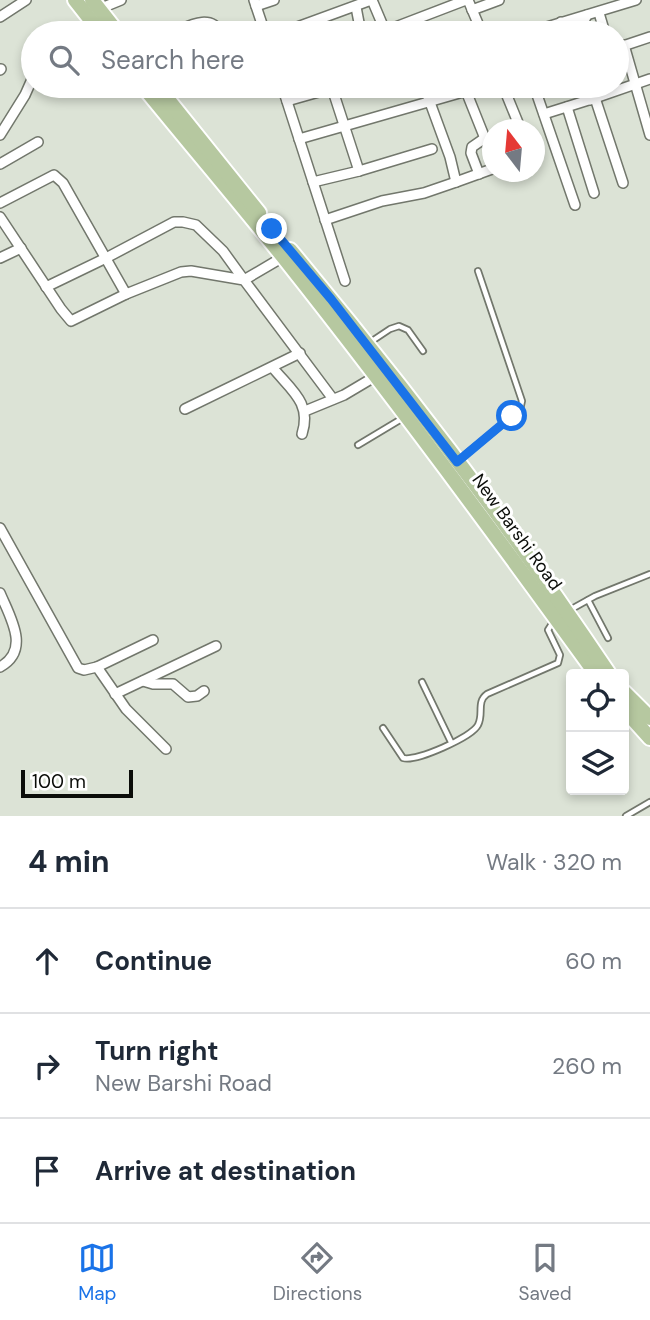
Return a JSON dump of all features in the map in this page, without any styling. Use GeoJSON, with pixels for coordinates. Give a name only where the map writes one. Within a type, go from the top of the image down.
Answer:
{"type":"FeatureCollection","features":[{"type":"Feature","properties":{"kind":"main road"},"geometry":{"type":"LineString","coordinates":[[75,0],[92,21]]}},
{"type":"Feature","properties":{"kind":"main road"},"geometry":{"type":"LineString","coordinates":[[95,5],[108,21]]}},
{"type":"Feature","properties":{"kind":"main road","name":"New Barshi Road"},"geometry":{"type":"LineString","coordinates":[[153,98],[283,257],[605,669]]}},
{"type":"Feature","properties":{"kind":"main road","name":"New Barshi Road"},"geometry":{"type":"LineString","coordinates":[[167,98],[457,462],[561,615],[593,669]]}},
{"type":"Feature","properties":{"kind":"main road"},"geometry":{"type":"LineString","coordinates":[[629,697],[650,718]]}},
{"type":"Feature","properties":{"kind":"main road"},"geometry":{"type":"LineString","coordinates":[[629,715],[650,738]]}},
{"type":"Feature","properties":{"kind":"street"},"geometry":{"type":"LineString","coordinates":[[0,17],[26,0]]}},
{"type":"Feature","properties":{"kind":"street"},"geometry":{"type":"LineString","coordinates":[[95,5],[121,0]]}},
{"type":"Feature","properties":{"kind":"street"},"geometry":{"type":"LineString","coordinates":[[261,21],[255,3],[274,0]]}},
{"type":"Feature","properties":{"kind":"street"},"geometry":{"type":"LineString","coordinates":[[315,21],[371,0],[380,21]]}},
{"type":"Feature","properties":{"kind":"street"},"geometry":{"type":"LineString","coordinates":[[413,21],[467,0],[476,21]]}},
{"type":"Feature","properties":{"kind":"street"},"geometry":{"type":"LineString","coordinates":[[472,10],[499,0]]}},
{"type":"Feature","properties":{"kind":"street"},"geometry":{"type":"LineString","coordinates":[[565,21],[599,13],[632,1]]}},
{"type":"Feature","properties":{"kind":"street"},"geometry":{"type":"LineString","coordinates":[[355,7],[358,21]]}},
{"type":"Feature","properties":{"kind":"street"},"geometry":{"type":"LineString","coordinates":[[599,13],[601,21]]}},
{"type":"Feature","properties":{"kind":"street"},"geometry":{"type":"LineString","coordinates":[[584,21],[587,15]]}},
{"type":"Feature","properties":{"kind":"street"},"geometry":{"type":"LineString","coordinates":[[629,44],[650,37]]}},
{"type":"Feature","properties":{"kind":"street"},"geometry":{"type":"LineString","coordinates":[[629,68],[650,135]]}},
{"type":"Feature","properties":{"kind":"street"},"geometry":{"type":"LineString","coordinates":[[629,85],[650,79]]}},
{"type":"Feature","properties":{"kind":"street"},"geometry":{"type":"LineString","coordinates":[[0,135],[23,98]]}},
{"type":"Feature","properties":{"kind":"street"},"geometry":{"type":"LineString","coordinates":[[286,98],[345,281]]}},
{"type":"Feature","properties":{"kind":"street"},"geometry":{"type":"LineString","coordinates":[[287,101],[298,98]]}},
{"type":"Feature","properties":{"kind":"street"},"geometry":{"type":"LineString","coordinates":[[338,98],[344,127],[359,171]]}},
{"type":"Feature","properties":{"kind":"street"},"geometry":{"type":"LineString","coordinates":[[429,98],[454,168],[456,182]]}},
{"type":"Feature","properties":{"kind":"street"},"geometry":{"type":"LineString","coordinates":[[299,139],[443,98]]}},
{"type":"Feature","properties":{"kind":"street"},"geometry":{"type":"LineString","coordinates":[[469,98],[482,131]]}},
{"type":"Feature","properties":{"kind":"street"},"geometry":{"type":"LineString","coordinates":[[508,98],[516,119]]}},
{"type":"Feature","properties":{"kind":"street"},"geometry":{"type":"LineString","coordinates":[[538,98],[575,205]]}},
{"type":"Feature","properties":{"kind":"street"},"geometry":{"type":"LineString","coordinates":[[544,114],[593,99],[623,183]]}},
{"type":"Feature","properties":{"kind":"street"},"geometry":{"type":"LineString","coordinates":[[567,107],[594,192]]}},
{"type":"Feature","properties":{"kind":"street"},"geometry":{"type":"LineString","coordinates":[[479,174],[471,153],[472,147],[482,140]]}},
{"type":"Feature","properties":{"kind":"street"},"geometry":{"type":"LineString","coordinates":[[0,164],[38,142]]}},
{"type":"Feature","properties":{"kind":"street"},"geometry":{"type":"LineString","coordinates":[[313,182],[432,149]]}},
{"type":"Feature","properties":{"kind":"street"},"geometry":{"type":"LineString","coordinates":[[325,220],[382,201],[425,193],[482,173]]}},
{"type":"Feature","properties":{"kind":"street"},"geometry":{"type":"LineString","coordinates":[[0,202],[54,176],[63,183],[126,294]]}},
{"type":"Feature","properties":{"kind":"street"},"geometry":{"type":"LineString","coordinates":[[0,217],[71,321],[126,294],[181,272],[191,271],[244,280],[283,257]]}},
{"type":"Feature","properties":{"kind":"street"},"geometry":{"type":"LineString","coordinates":[[46,287],[174,222],[196,225],[223,251],[333,399]]}},
{"type":"Feature","properties":{"kind":"street"},"geometry":{"type":"LineString","coordinates":[[0,258],[21,248]]}},
{"type":"Feature","properties":{"kind":"street"},"geometry":{"type":"LineString","coordinates":[[185,409],[300,353]]}},
{"type":"Feature","properties":{"kind":"street"},"geometry":{"type":"LineString","coordinates":[[273,368],[305,411],[307,419],[302,434]]}},
{"type":"Feature","properties":{"kind":"street"},"geometry":{"type":"LineString","coordinates":[[305,411],[376,376]]}},
{"type":"Feature","properties":{"kind":"street"},"geometry":{"type":"LineString","coordinates":[[0,528],[78,668],[84,670],[97,667],[153,640]]}},
{"type":"Feature","properties":{"kind":"street"},"geometry":{"type":"LineString","coordinates":[[0,593],[17,634],[16,652],[8,663],[0,667]]}},
{"type":"Feature","properties":{"kind":"street"},"geometry":{"type":"LineString","coordinates":[[115,694],[216,646]]}},
{"type":"Feature","properties":{"kind":"street"},"geometry":{"type":"LineString","coordinates":[[97,667],[127,709],[166,749]]}},
{"type":"Feature","properties":{"kind":"street"},"geometry":{"type":"LineString","coordinates":[[143,681],[173,684],[188,697],[197,696],[204,691]]}},
{"type":"Feature","properties":{"kind":"lane"},"geometry":{"type":"LineString","coordinates":[[457,462],[522,405],[521,395],[478,271]]}},
{"type":"Feature","properties":{"kind":"lane"},"geometry":{"type":"LineString","coordinates":[[365,345],[399,326],[408,330],[423,351]]}},
{"type":"Feature","properties":{"kind":"lane"},"geometry":{"type":"LineString","coordinates":[[358,444],[406,416]]}},
{"type":"Feature","properties":{"kind":"lane"},"geometry":{"type":"LineString","coordinates":[[383,728],[403,758],[408,760],[473,731],[479,723],[482,698],[487,694],[558,663],[560,655],[548,630],[561,615],[650,573]]}},
{"type":"Feature","properties":{"kind":"lane"},"geometry":{"type":"LineString","coordinates":[[588,600],[608,638]]}},
{"type":"Feature","properties":{"kind":"lane"},"geometry":{"type":"LineString","coordinates":[[422,682],[452,742]]}},
{"type":"Feature","properties":{"kind":"lane"},"geometry":{"type":"LineString","coordinates":[[626,816],[650,802]]}},
{"type":"Feature","properties":{"kind":"route"},"geometry":{"type":"LineString","coordinates":[[272,229],[331,299],[457,462],[512,416]]}}]}
